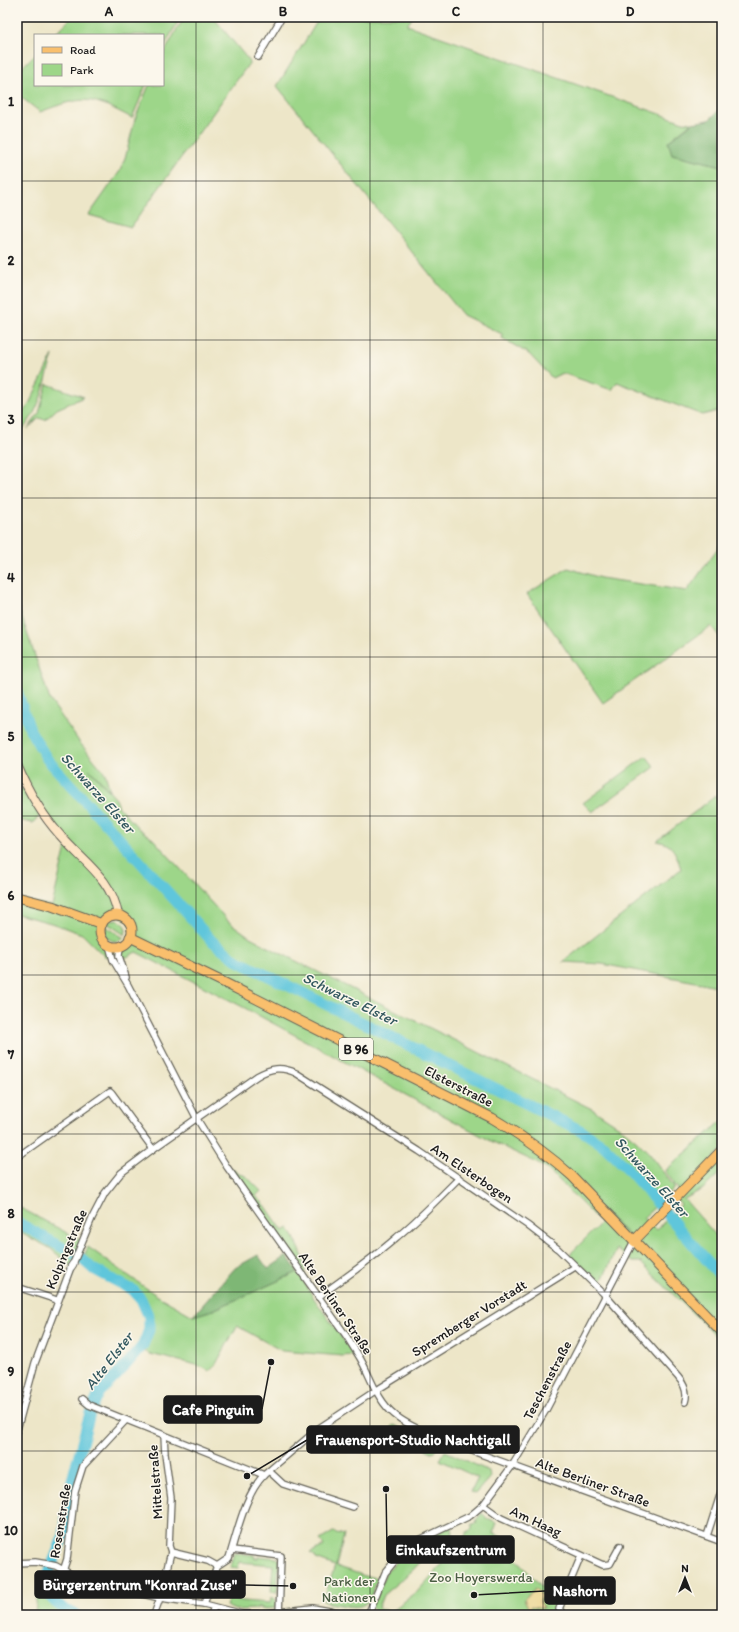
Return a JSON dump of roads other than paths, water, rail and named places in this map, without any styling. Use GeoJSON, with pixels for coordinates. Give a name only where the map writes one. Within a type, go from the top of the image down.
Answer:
{"type":"FeatureCollection","features":[{"type":"Feature","properties":{"kind":"main road"},"geometry":{"type":"LineString","coordinates":[[17,765],[28,789],[42,813],[60,836],[105,882],[112,892],[118,915]]}},
{"type":"Feature","properties":{"kind":"main road"},"geometry":{"type":"LineString","coordinates":[[17,897],[52,906],[102,924]]}},
{"type":"Feature","properties":{"kind":"main road"},"geometry":{"type":"LineString","coordinates":[[118,915],[129,922],[132,931],[130,938],[128,942],[120,946],[109,945],[100,934],[102,924],[108,917],[118,915]]}},
{"type":"Feature","properties":{"kind":"main road","name":"Elsterstraße"},"geometry":{"type":"LineString","coordinates":[[130,938],[227,984],[492,1118],[512,1130],[554,1160],[598,1202],[722,1332]]}},
{"type":"Feature","properties":{"kind":"main road"},"geometry":{"type":"LineString","coordinates":[[634,1241],[722,1150]]}},
{"type":"Feature","properties":{"kind":"street"},"geometry":{"type":"LineString","coordinates":[[258,57],[282,17]]}},
{"type":"Feature","properties":{"kind":"street","name":"Alte Berliner Straße"},"geometry":{"type":"LineString","coordinates":[[109,945],[113,960],[128,985],[197,1118],[227,1167],[353,1347],[376,1391],[389,1410],[408,1423],[444,1441],[722,1542]]}},
{"type":"Feature","properties":{"kind":"street","name":"Alte Berliner Straße"},"geometry":{"type":"LineString","coordinates":[[120,946],[120,960],[128,985]]}},
{"type":"Feature","properties":{"kind":"street","name":"Am Elsterbogen"},"geometry":{"type":"LineString","coordinates":[[197,1118],[263,1072],[276,1068],[287,1069],[296,1073],[459,1178],[538,1233],[558,1249],[605,1295],[678,1377],[684,1388],[686,1397],[685,1402]]}},
{"type":"Feature","properties":{"kind":"street"},"geometry":{"type":"LineString","coordinates":[[17,1157],[105,1093],[110,1092],[112,1092],[153,1149]]}},
{"type":"Feature","properties":{"kind":"street","name":"Kolpingstraße"},"geometry":{"type":"LineString","coordinates":[[17,1430],[34,1363],[72,1265],[92,1218],[105,1194],[132,1164],[197,1118]]}},
{"type":"Feature","properties":{"kind":"street"},"geometry":{"type":"LineString","coordinates":[[318,1297],[369,1260],[424,1212],[459,1178]]}},
{"type":"Feature","properties":{"kind":"street","name":"Teschenstraße"},"geometry":{"type":"LineString","coordinates":[[368,1615],[385,1573],[398,1557],[419,1540],[465,1519],[483,1504],[512,1466],[546,1410],[634,1241]]}},
{"type":"Feature","properties":{"kind":"street","name":"Spremberger Vorstadt"},"geometry":{"type":"LineString","coordinates":[[232,1550],[242,1517],[257,1483],[313,1432],[575,1267]]}},
{"type":"Feature","properties":{"kind":"street"},"geometry":{"type":"LineString","coordinates":[[17,1287],[58,1300]]}},
{"type":"Feature","properties":{"kind":"street"},"geometry":{"type":"LineString","coordinates":[[82,1399],[89,1405],[126,1420],[267,1473],[283,1484],[353,1507]]}},
{"type":"Feature","properties":{"kind":"street","name":"Rosenstraße"},"geometry":{"type":"LineString","coordinates":[[63,1571],[68,1559],[75,1491],[83,1466],[126,1420]]}},
{"type":"Feature","properties":{"kind":"street","name":"Mittelstraße"},"geometry":{"type":"LineString","coordinates":[[154,1615],[160,1598],[171,1552],[169,1546],[171,1498],[164,1435]]}},
{"type":"Feature","properties":{"kind":"street"},"geometry":{"type":"LineString","coordinates":[[707,1536],[722,1492]]}},
{"type":"Feature","properties":{"kind":"street","name":"Am Haag"},"geometry":{"type":"LineString","coordinates":[[483,1504],[500,1518],[581,1556],[606,1566],[613,1561],[620,1546]]}},
{"type":"Feature","properties":{"kind":"street"},"geometry":{"type":"LineString","coordinates":[[204,1604],[217,1566],[229,1558],[232,1550],[281,1556],[279,1614]]}},
{"type":"Feature","properties":{"kind":"street"},"geometry":{"type":"LineString","coordinates":[[171,1552],[208,1561],[217,1566]]}},
{"type":"Feature","properties":{"kind":"street"},"geometry":{"type":"LineString","coordinates":[[564,1615],[559,1610],[581,1556]]}},
{"type":"Feature","properties":{"kind":"street"},"geometry":{"type":"LineString","coordinates":[[17,1563],[35,1562],[56,1566],[81,1580],[160,1598],[204,1604],[248,1615],[279,1614],[313,1608],[351,1615]]}},
{"type":"Feature","properties":{"kind":"street"},"geometry":{"type":"LineString","coordinates":[[211,1615],[214,1607]]}},
{"type":"Feature","properties":{"kind":"waterway","name":"Schwarze Elster"},"geometry":{"type":"LineString","coordinates":[[17,691],[30,730],[47,759],[212,941],[238,961],[582,1131],[603,1145],[626,1167],[722,1278]]}},
{"type":"Feature","properties":{"kind":"waterway","name":"Alte Elster"},"geometry":{"type":"LineString","coordinates":[[17,1222],[81,1258],[93,1269],[133,1290],[141,1299],[149,1317],[149,1330],[143,1345],[120,1372],[100,1392],[90,1413],[70,1488],[64,1535],[45,1582],[48,1594],[52,1599],[60,1606],[76,1615]]}},
{"type":"Feature","properties":{"kind":"place","name":"Cafe Pinguin"},"geometry":{"type":"Point","coordinates":[271,1362]}},
{"type":"Feature","properties":{"kind":"place","name":"Frauensport-Studio Nachtigall"},"geometry":{"type":"Point","coordinates":[247,1476]}},
{"type":"Feature","properties":{"kind":"place","name":"Einkaufszentrum"},"geometry":{"type":"Point","coordinates":[386,1489]}},
{"type":"Feature","properties":{"kind":"place","name":"Bürgerzentrum \"Konrad Zuse\""},"geometry":{"type":"Point","coordinates":[293,1586]}},
{"type":"Feature","properties":{"kind":"place","name":"Nashorn"},"geometry":{"type":"Point","coordinates":[474,1595]}},
{"type":"Feature","properties":{"kind":"park label","name":"Zoo Hoyerswerda"},"geometry":{"type":"Point","coordinates":[481,1577]}},
{"type":"Feature","properties":{"kind":"park label","name":"Park der Nationen"},"geometry":{"type":"Point","coordinates":[349,1590]}}]}
